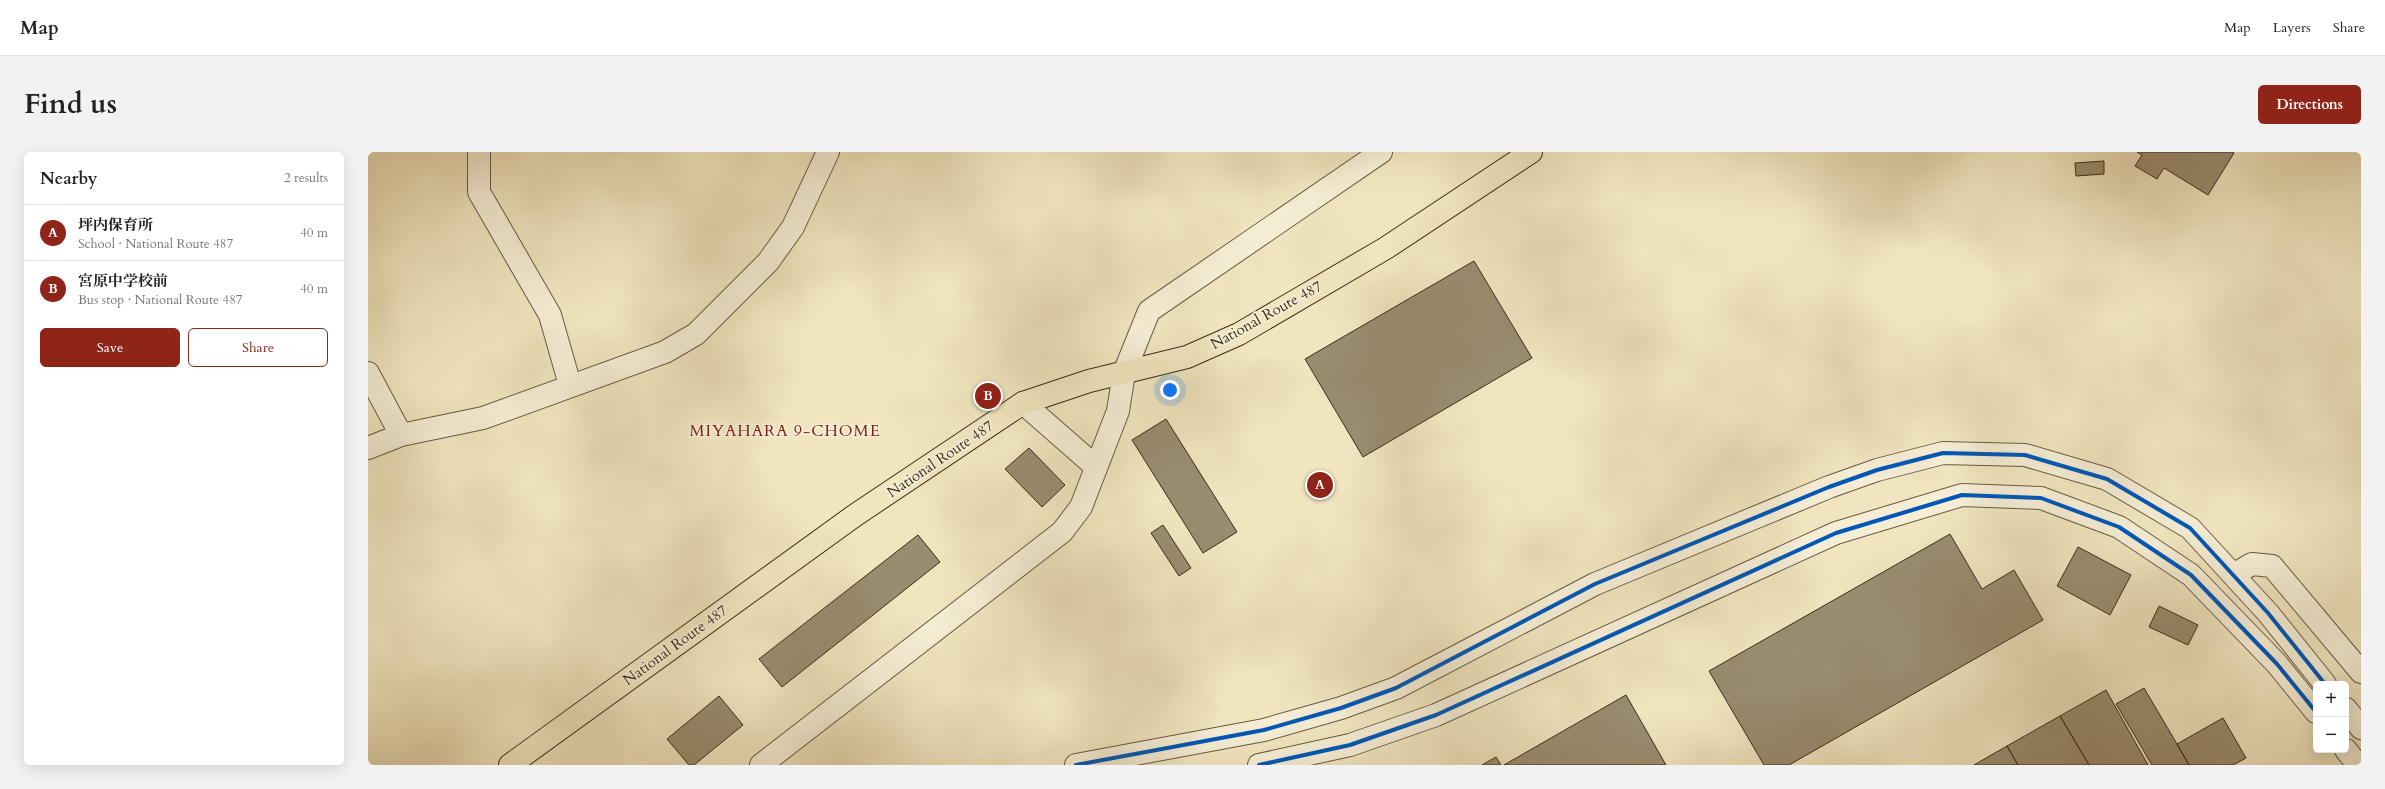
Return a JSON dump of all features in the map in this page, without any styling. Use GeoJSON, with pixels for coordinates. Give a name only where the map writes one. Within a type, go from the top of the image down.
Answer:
{"type":"FeatureCollection","features":[{"type":"Feature","properties":{"kind":"highway","name":"National Route 487"},"geometry":{"type":"LineString","coordinates":[[510,765],[854,516],[1023,403],[1089,381],[1187,357],[1239,334],[1386,248],[1531,152]]}},
{"type":"Feature","properties":{"kind":"street"},"geometry":{"type":"LineString","coordinates":[[480,152],[479,192],[550,315],[570,386]]}},
{"type":"Feature","properties":{"kind":"street"},"geometry":{"type":"LineString","coordinates":[[368,448],[401,434],[483,418],[665,352],[696,334],[768,262],[793,227],[828,152]]}},
{"type":"Feature","properties":{"kind":"street"},"geometry":{"type":"LineString","coordinates":[[761,765],[1062,532],[1080,507],[1118,411],[1124,373],[1149,311],[1381,152]]}},
{"type":"Feature","properties":{"kind":"street"},"geometry":{"type":"LineString","coordinates":[[368,373],[401,434]]}},
{"type":"Feature","properties":{"kind":"street"},"geometry":{"type":"LineString","coordinates":[[1023,403],[1096,466]]}},
{"type":"Feature","properties":{"kind":"street"},"geometry":{"type":"LineString","coordinates":[[1076,765],[1264,730],[1341,708],[1396,688],[1595,584],[1829,487],[1877,470],[1944,453],[2026,455],[2107,480],[2190,528],[2268,613],[2323,681]]}},
{"type":"Feature","properties":{"kind":"street"},"geometry":{"type":"LineString","coordinates":[[1259,765],[1350,746],[1436,715],[1836,533],[1962,495],[2041,498],[2120,526],[2191,575],[2278,664],[2313,708]]}},
{"type":"Feature","properties":{"kind":"street"},"geometry":{"type":"LineString","coordinates":[[2232,575],[2252,564],[2272,566],[2361,672]]}},
{"type":"Feature","properties":{"kind":"street"},"geometry":{"type":"LineString","coordinates":[[2349,713],[2361,728]]}},
{"type":"Feature","properties":{"kind":"street"},"geometry":{"type":"LineString","coordinates":[[2348,753],[2358,765]]}},
{"type":"Feature","properties":{"kind":"building"},"geometry":{"type":"Polygon","coordinates":[[[2137,152],[2234,153],[2208,195],[2164,168],[2157,179],[2135,166],[2142,155],[2137,152]]]}},
{"type":"Feature","properties":{"kind":"building"},"geometry":{"type":"Polygon","coordinates":[[[2104,161],[2104,174],[2076,176],[2075,163],[2104,161]]]}},
{"type":"Feature","properties":{"kind":"building"},"geometry":{"type":"Polygon","coordinates":[[[1474,261],[1532,358],[1363,457],[1305,359],[1474,261]]]}},
{"type":"Feature","properties":{"kind":"building"},"geometry":{"type":"Polygon","coordinates":[[[1166,419],[1237,532],[1203,553],[1132,440],[1166,419]]]}},
{"type":"Feature","properties":{"kind":"building"},"geometry":{"type":"Polygon","coordinates":[[[1029,448],[1065,485],[1042,507],[1005,469],[1029,448]]]}},
{"type":"Feature","properties":{"kind":"building"},"geometry":{"type":"Polygon","coordinates":[[[1163,525],[1191,568],[1179,576],[1151,533],[1163,525]]]}},
{"type":"Feature","properties":{"kind":"building"},"geometry":{"type":"Polygon","coordinates":[[[1950,534],[1982,589],[2014,570],[2043,620],[1789,765],[1764,765],[1709,671],[1950,534]]]}},
{"type":"Feature","properties":{"kind":"building"},"geometry":{"type":"Polygon","coordinates":[[[918,535],[940,562],[782,687],[759,659],[918,535]]]}},
{"type":"Feature","properties":{"kind":"building"},"geometry":{"type":"Polygon","coordinates":[[[2078,547],[2131,575],[2110,615],[2057,586],[2078,547]]]}},
{"type":"Feature","properties":{"kind":"building"},"geometry":{"type":"Polygon","coordinates":[[[2159,606],[2198,625],[2188,645],[2149,627],[2159,606]]]}},
{"type":"Feature","properties":{"kind":"building"},"geometry":{"type":"Polygon","coordinates":[[[2144,688],[2189,765],[2152,765],[2116,704],[2144,688]]]}},
{"type":"Feature","properties":{"kind":"building"},"geometry":{"type":"Polygon","coordinates":[[[2106,690],[2148,765],[2089,765],[2060,716],[2106,690]]]}},
{"type":"Feature","properties":{"kind":"building"},"geometry":{"type":"Polygon","coordinates":[[[1626,695],[1666,765],[1504,765],[1626,695]]]}},
{"type":"Feature","properties":{"kind":"building"},"geometry":{"type":"Polygon","coordinates":[[[719,696],[743,725],[694,765],[689,765],[667,739],[719,696]]]}},
{"type":"Feature","properties":{"kind":"building"},"geometry":{"type":"Polygon","coordinates":[[[2060,716],[2089,765],[2018,765],[2007,746],[2060,716]]]}},
{"type":"Feature","properties":{"kind":"building"},"geometry":{"type":"Polygon","coordinates":[[[2223,718],[2246,758],[2233,765],[2189,765],[2177,744],[2223,718]]]}},
{"type":"Feature","properties":{"kind":"building"},"geometry":{"type":"Polygon","coordinates":[[[2007,746],[2018,765],[1974,765],[2007,746]]]}},
{"type":"Feature","properties":{"kind":"building"},"geometry":{"type":"Polygon","coordinates":[[[1496,757],[1501,765],[1482,765],[1496,757]]]}},
{"type":"Feature","properties":{"kind":"cycle path"},"geometry":{"type":"LineString","coordinates":[[1076,765],[1264,730],[1341,708],[1396,688],[1595,584],[1829,487],[1877,470],[1943,453],[2025,455],[2107,479],[2190,528],[2268,613],[2323,681]]}},
{"type":"Feature","properties":{"kind":"cycle path"},"geometry":{"type":"LineString","coordinates":[[1259,765],[1350,745],[1436,715],[1836,533],[1962,495],[2041,498],[2119,527],[2191,575],[2277,664],[2313,708]]}},
{"type":"Feature","properties":{"kind":"place","name":"宮原中学校前"},"geometry":{"type":"Point","coordinates":[988,396]}},
{"type":"Feature","properties":{"kind":"place","name":"坪内保育所"},"geometry":{"type":"Point","coordinates":[1320,485]}},
{"type":"Feature","properties":{"kind":"district","name":"MIYAHARA 9-CHOME"},"geometry":{"type":"Point","coordinates":[785,430]}}]}
